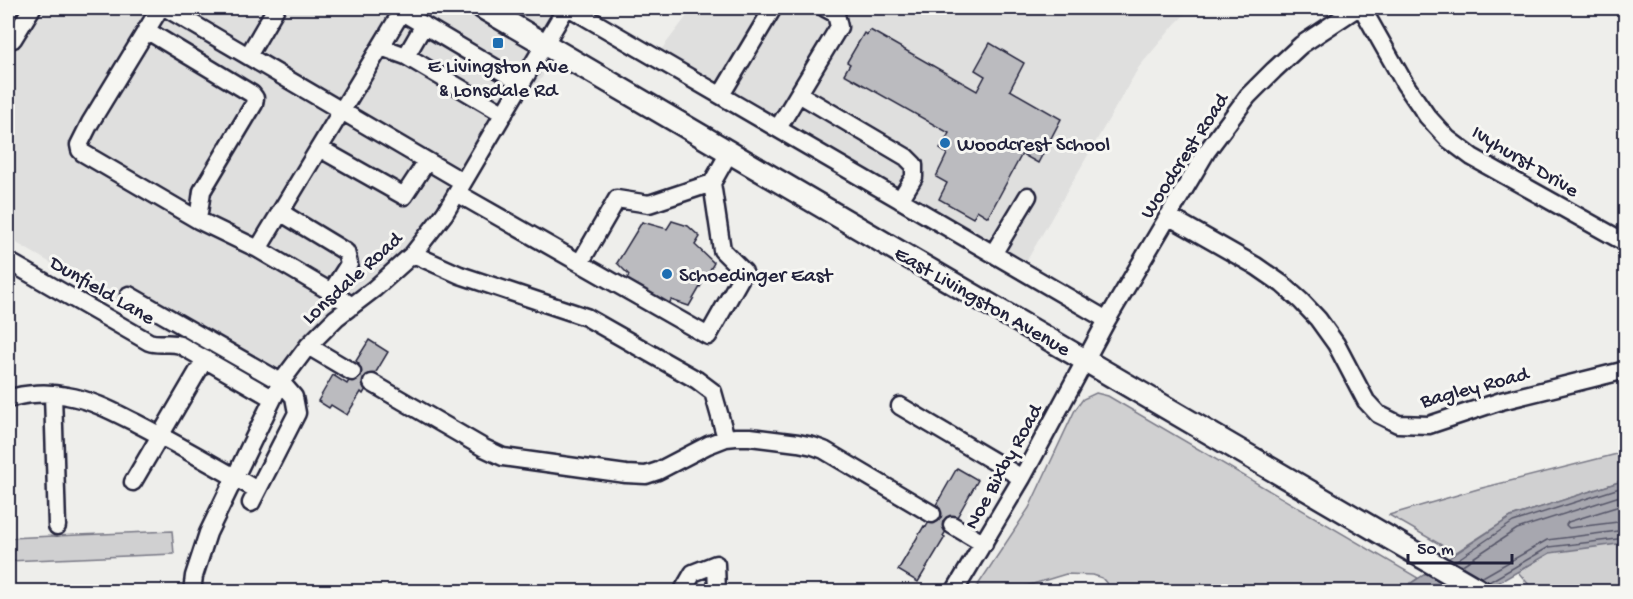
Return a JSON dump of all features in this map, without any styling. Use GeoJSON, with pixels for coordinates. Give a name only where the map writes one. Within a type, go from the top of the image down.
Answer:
{"type":"FeatureCollection","features":[{"type":"Feature","properties":{"kind":"main road","name":"East Livingston Avenue"},"geometry":{"type":"LineString","coordinates":[[483,8],[1482,591]]}},
{"type":"Feature","properties":{"kind":"street"},"geometry":{"type":"LineString","coordinates":[[13,39],[32,8]]}},
{"type":"Feature","properties":{"kind":"street"},"geometry":{"type":"LineString","coordinates":[[160,8],[90,123],[79,144],[83,153],[198,220],[258,249],[352,306]]}},
{"type":"Feature","properties":{"kind":"street"},"geometry":{"type":"LineString","coordinates":[[166,8],[427,161],[460,188],[580,263],[708,336],[744,272],[722,250],[712,183],[730,151]]}},
{"type":"Feature","properties":{"kind":"street"},"geometry":{"type":"LineString","coordinates":[[248,56],[276,8]]}},
{"type":"Feature","properties":{"kind":"street"},"geometry":{"type":"LineString","coordinates":[[568,8],[1107,320]]}},
{"type":"Feature","properties":{"kind":"street","name":"Lonsdale Road"},"geometry":{"type":"LineString","coordinates":[[192,591],[194,576],[208,533],[281,382],[308,346],[336,318],[374,289],[413,254],[445,213],[521,82],[568,8]]}},
{"type":"Feature","properties":{"kind":"street"},"geometry":{"type":"LineString","coordinates":[[721,95],[773,8]]}},
{"type":"Feature","properties":{"kind":"street"},"geometry":{"type":"LineString","coordinates":[[778,128],[839,27],[836,14],[825,8]]}},
{"type":"Feature","properties":{"kind":"street","name":"Woodcrest Road"},"geometry":{"type":"LineString","coordinates":[[1085,360],[1207,151],[1248,96],[1301,45],[1357,8]]}},
{"type":"Feature","properties":{"kind":"street","name":"Ivyhurst Drive"},"geometry":{"type":"LineString","coordinates":[[1362,8],[1405,84],[1427,116],[1448,139],[1472,157],[1626,243]]}},
{"type":"Feature","properties":{"kind":"street"},"geometry":{"type":"LineString","coordinates":[[258,249],[381,47],[400,9],[521,82]]}},
{"type":"Feature","properties":{"kind":"street"},"geometry":{"type":"LineString","coordinates":[[406,56],[424,25]]}},
{"type":"Feature","properties":{"kind":"street"},"geometry":{"type":"LineString","coordinates":[[146,30],[252,94],[255,98],[254,104],[202,191],[198,220]]}},
{"type":"Feature","properties":{"kind":"street"},"geometry":{"type":"LineString","coordinates":[[381,47],[406,56],[504,114]]}},
{"type":"Feature","properties":{"kind":"street"},"geometry":{"type":"LineString","coordinates":[[799,94],[906,157],[914,165],[914,177],[900,200]]}},
{"type":"Feature","properties":{"kind":"street"},"geometry":{"type":"LineString","coordinates":[[319,148],[404,196],[427,161]]}},
{"type":"Feature","properties":{"kind":"street"},"geometry":{"type":"LineString","coordinates":[[580,263],[617,199],[649,204],[712,183]]}},
{"type":"Feature","properties":{"kind":"street"},"geometry":{"type":"LineString","coordinates":[[993,254],[1028,196]]}},
{"type":"Feature","properties":{"kind":"street"},"geometry":{"type":"LineString","coordinates":[[280,212],[346,252],[349,264],[331,292]]}},
{"type":"Feature","properties":{"kind":"street","name":"Bagley Road"},"geometry":{"type":"LineString","coordinates":[[1168,216],[1256,266],[1301,301],[1318,319],[1336,344],[1366,401],[1378,414],[1398,424],[1429,425],[1501,401],[1626,370]]}},
{"type":"Feature","properties":{"kind":"street"},"geometry":{"type":"LineString","coordinates":[[413,254],[460,275],[586,317],[697,380],[713,392],[726,438]]}},
{"type":"Feature","properties":{"kind":"street","name":"Dunfield Lane"},"geometry":{"type":"LineString","coordinates":[[8,261],[149,342],[156,345],[172,342],[272,398]]}},
{"type":"Feature","properties":{"kind":"street"},"geometry":{"type":"LineString","coordinates":[[8,399],[52,394],[88,401],[160,435],[234,477],[254,496],[297,413],[294,398],[281,382],[129,295]]}},
{"type":"Feature","properties":{"kind":"street"},"geometry":{"type":"LineString","coordinates":[[308,346],[352,372]]}},
{"type":"Feature","properties":{"kind":"street"},"geometry":{"type":"LineString","coordinates":[[133,482],[206,359]]}},
{"type":"Feature","properties":{"kind":"street","name":"Noe Bixby Road"},"geometry":{"type":"LineString","coordinates":[[954,591],[1022,478],[1085,360]]}},
{"type":"Feature","properties":{"kind":"street"},"geometry":{"type":"LineString","coordinates":[[372,384],[502,456],[646,475],[726,438],[750,437],[813,446],[824,450],[932,514]]}},
{"type":"Feature","properties":{"kind":"street"},"geometry":{"type":"LineString","coordinates":[[52,394],[57,526]]}},
{"type":"Feature","properties":{"kind":"street"},"geometry":{"type":"LineString","coordinates":[[900,406],[1022,478]]}},
{"type":"Feature","properties":{"kind":"street"},"geometry":{"type":"LineString","coordinates":[[952,525],[984,544]]}},
{"type":"Feature","properties":{"kind":"street"},"geometry":{"type":"LineString","coordinates":[[682,591],[693,573],[716,564],[717,591]]}},
{"type":"Feature","properties":{"kind":"shaded area"},"geometry":{"type":"Polygon","coordinates":[[[8,8],[565,8],[546,40],[543,76],[520,106],[438,238],[428,234],[300,357],[274,393],[8,238],[8,8]]]}},
{"type":"Feature","properties":{"kind":"shaded area"},"geometry":{"type":"Polygon","coordinates":[[[693,8],[1192,8],[1176,23],[1139,67],[1026,262],[661,50],[693,8]]]}},
{"type":"Feature","properties":{"kind":"shaded area"},"geometry":{"type":"Polygon","coordinates":[[[1096,393],[1108,396],[1418,578],[1398,592],[1114,592],[1102,578],[1093,575],[1066,574],[1010,591],[974,591],[1029,508],[1075,410],[1083,399],[1096,393]]]}},
{"type":"Feature","properties":{"kind":"shaded area"},"geometry":{"type":"Polygon","coordinates":[[[1625,452],[1625,480],[1511,517],[1455,553],[1389,515],[1478,489],[1625,452]]]}},
{"type":"Feature","properties":{"kind":"shaded area"},"geometry":{"type":"Polygon","coordinates":[[[1625,521],[1625,591],[1588,591],[1578,585],[1530,586],[1518,572],[1539,559],[1525,550],[1625,521]]]}},
{"type":"Feature","properties":{"kind":"shaded area"},"geometry":{"type":"Polygon","coordinates":[[[172,531],[174,554],[8,561],[8,538],[172,531]]]}},
{"type":"Feature","properties":{"kind":"water"},"geometry":{"type":"Polygon","coordinates":[[[1625,480],[1625,543],[1550,553],[1484,591],[1398,592],[1511,517],[1625,480]]]}},
{"type":"Feature","properties":{"kind":"building"},"geometry":{"type":"Polygon","coordinates":[[[870,30],[977,91],[985,76],[975,70],[990,43],[1024,63],[1010,90],[1061,119],[1038,163],[1022,154],[988,217],[977,210],[973,218],[939,199],[947,183],[936,177],[947,154],[940,149],[949,133],[844,74],[850,64],[847,62],[864,33],[867,35],[870,30]]]}},
{"type":"Feature","properties":{"kind":"building"},"geometry":{"type":"Polygon","coordinates":[[[672,221],[688,226],[700,237],[695,245],[714,263],[689,306],[671,300],[669,305],[646,298],[627,279],[629,275],[617,263],[642,222],[667,229],[672,221]]]}},
{"type":"Feature","properties":{"kind":"building"},"geometry":{"type":"Polygon","coordinates":[[[369,340],[388,352],[363,394],[361,392],[347,415],[331,405],[329,408],[318,401],[333,375],[347,384],[359,364],[356,361],[369,340]]]}},
{"type":"Feature","properties":{"kind":"building"},"geometry":{"type":"Polygon","coordinates":[[[957,468],[978,480],[918,582],[898,570],[924,526],[926,527],[957,468]]]}},
{"type":"Feature","properties":{"kind":"place","name":"E Livingston Ave & Lonsdale Rd"},"geometry":{"type":"Point","coordinates":[498,43]}},
{"type":"Feature","properties":{"kind":"place","name":"Woodcrest School"},"geometry":{"type":"Point","coordinates":[945,143]}},
{"type":"Feature","properties":{"kind":"place","name":"Schoedinger East"},"geometry":{"type":"Point","coordinates":[667,274]}}]}
